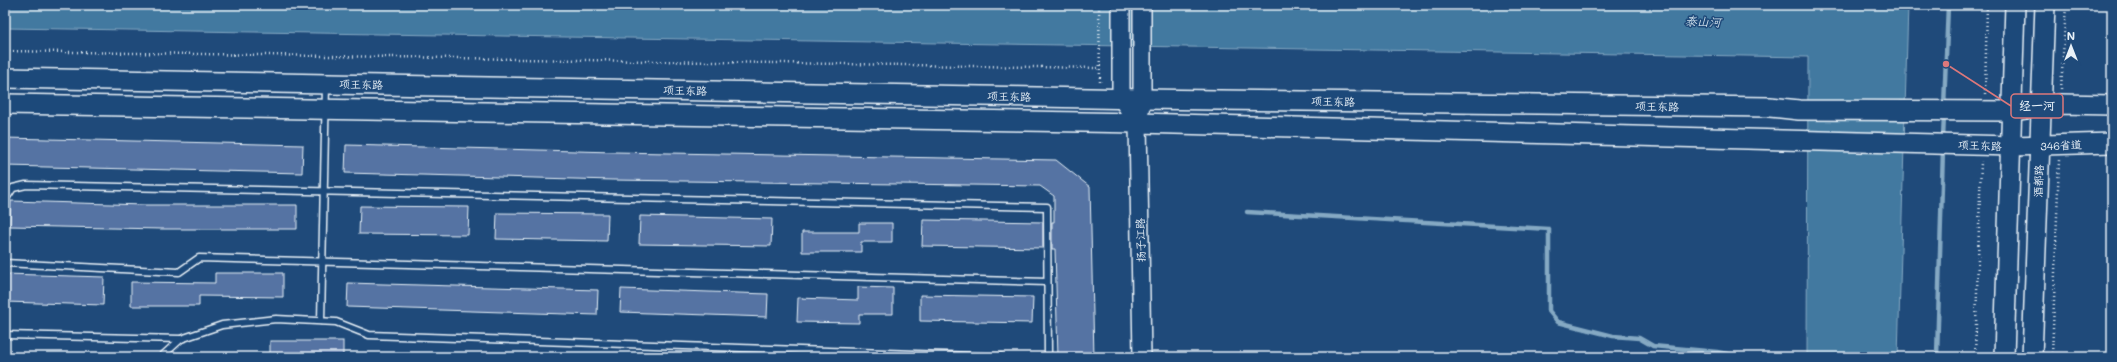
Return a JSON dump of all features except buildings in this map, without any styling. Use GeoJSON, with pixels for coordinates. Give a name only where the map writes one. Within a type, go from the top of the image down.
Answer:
{"type":"FeatureCollection","features":[{"type":"Feature","properties":{"kind":"main road"},"geometry":{"type":"LineString","coordinates":[[2004,357],[2015,5]]}},
{"type":"Feature","properties":{"kind":"main road","name":"酒都路"},"geometry":{"type":"LineString","coordinates":[[2032,357],[2045,5]]}},
{"type":"Feature","properties":{"kind":"main road","name":"项王东路"},"geometry":{"type":"LineString","coordinates":[[5,78],[1142,99],[1770,107],[1799,110],[2012,111]]}},
{"type":"Feature","properties":{"kind":"main road","name":"项王东路"},"geometry":{"type":"LineString","coordinates":[[5,104],[1138,123],[2011,146]]}},
{"type":"Feature","properties":{"kind":"main road"},"geometry":{"type":"LineString","coordinates":[[2012,111],[2061,104],[2112,105]]}},
{"type":"Feature","properties":{"kind":"main road","name":"346省道"},"geometry":{"type":"LineString","coordinates":[[2011,146],[2039,146],[2059,143],[2112,143]]}},
{"type":"Feature","properties":{"kind":"street"},"geometry":{"type":"LineString","coordinates":[[1121,5],[1121,98],[1138,123]]}},
{"type":"Feature","properties":{"kind":"street","name":"扬子江路"},"geometry":{"type":"LineString","coordinates":[[1142,5],[1142,99],[1138,123],[1142,357]]}},
{"type":"Feature","properties":{"kind":"lane"},"geometry":{"type":"LineString","coordinates":[[320,321],[326,84]]}},
{"type":"Feature","properties":{"kind":"lane"},"geometry":{"type":"LineString","coordinates":[[5,200],[13,188],[26,185],[1047,207],[1048,357]]}},
{"type":"Feature","properties":{"kind":"lane"},"geometry":{"type":"LineString","coordinates":[[5,263],[179,272],[198,258],[1047,282]]}},
{"type":"Feature","properties":{"kind":"lane"},"geometry":{"type":"LineString","coordinates":[[5,335],[181,339],[222,325],[276,319],[336,322],[369,335],[1002,357]]}},
{"type":"Feature","properties":{"kind":"lane"},"geometry":{"type":"LineString","coordinates":[[160,357],[181,339]]}},
{"type":"Feature","properties":{"kind":"path"},"geometry":{"type":"LineString","coordinates":[[1099,5],[1099,54]]}},
{"type":"Feature","properties":{"kind":"path"},"geometry":{"type":"LineString","coordinates":[[1976,111],[1987,5]]}},
{"type":"Feature","properties":{"kind":"path"},"geometry":{"type":"LineString","coordinates":[[2061,104],[2066,5]]}},
{"type":"Feature","properties":{"kind":"path"},"geometry":{"type":"LineString","coordinates":[[5,51],[1100,68]]}},
{"type":"Feature","properties":{"kind":"path"},"geometry":{"type":"LineString","coordinates":[[2052,357],[2059,143]]}},
{"type":"Feature","properties":{"kind":"path"},"geometry":{"type":"LineString","coordinates":[[1975,357],[1977,144]]}},
{"type":"Feature","properties":{"kind":"water","name":"泰山河"},"geometry":{"type":"Polygon","coordinates":[[[5,5],[1908,5],[1898,357],[1807,357],[1808,57],[5,28],[5,5]]]}},
{"type":"Feature","properties":{"kind":"waterway"},"geometry":{"type":"LineString","coordinates":[[1944,107],[1948,5]]}},
{"type":"Feature","properties":{"kind":"waterway"},"geometry":{"type":"LineString","coordinates":[[1943,139],[1944,115]]}},
{"type":"Feature","properties":{"kind":"waterway"},"geometry":{"type":"LineString","coordinates":[[1937,357],[1943,149]]}},
{"type":"Feature","properties":{"kind":"waterway"},"geometry":{"type":"LineString","coordinates":[[1247,212],[1549,229],[1549,311],[1558,322],[1613,336],[1639,338],[1653,346],[1717,352],[1742,357]]}},
{"type":"Feature","properties":{"kind":"place","name":"经一河"},"geometry":{"type":"Point","coordinates":[1946,64]}}]}
